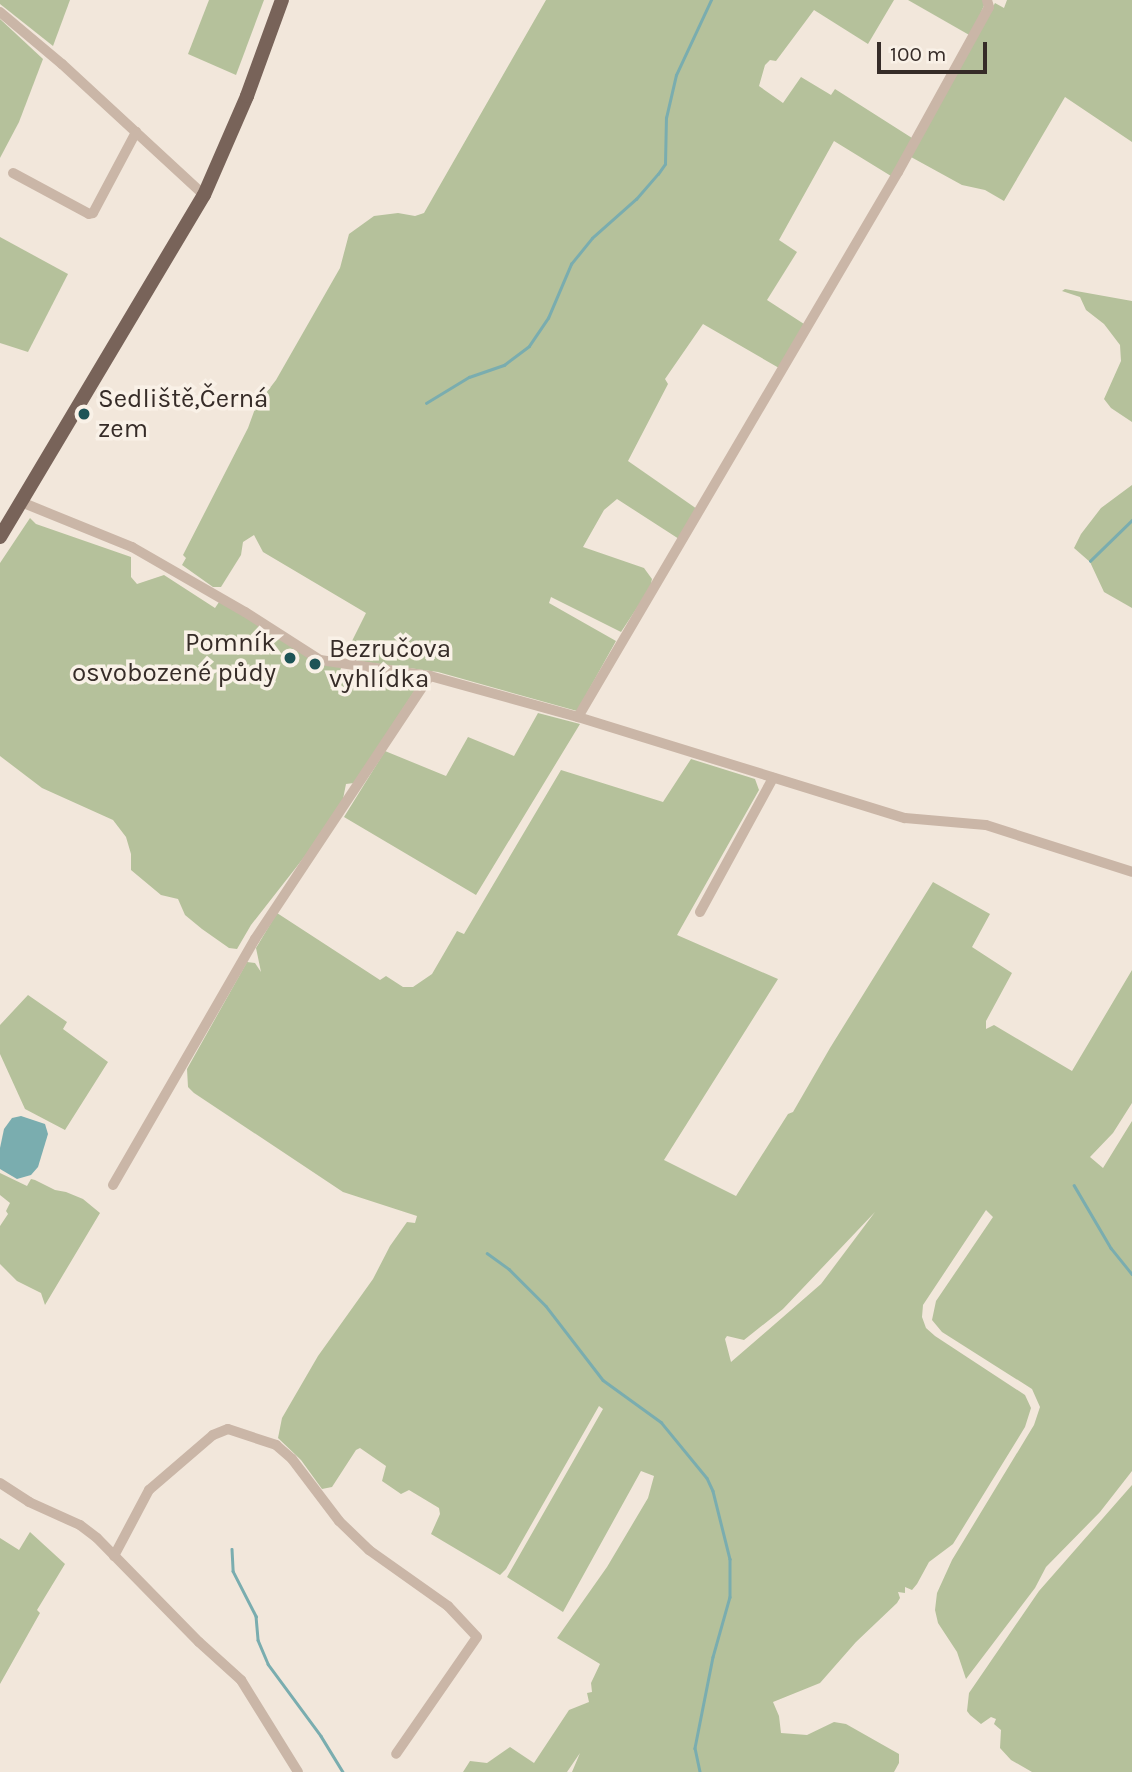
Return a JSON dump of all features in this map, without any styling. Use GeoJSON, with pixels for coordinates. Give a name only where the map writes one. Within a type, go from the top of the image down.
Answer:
{"type":"FeatureCollection","features":[{"type":"Feature","properties":{"kind":"main road"},"geometry":{"type":"LineString","coordinates":[[0,537],[204,195],[247,96],[282,0]]}},
{"type":"Feature","properties":{"kind":"street"},"geometry":{"type":"LineString","coordinates":[[578,717],[898,172],[989,7],[987,0]]}},
{"type":"Feature","properties":{"kind":"street"},"geometry":{"type":"LineString","coordinates":[[0,12],[204,195]]}},
{"type":"Feature","properties":{"kind":"street"},"geometry":{"type":"LineString","coordinates":[[13,173],[93,214],[136,132]]}},
{"type":"Feature","properties":{"kind":"street"},"geometry":{"type":"LineString","coordinates":[[21,502],[132,547],[246,612],[320,660],[430,676],[578,717],[905,818],[986,825],[1132,872]]}},
{"type":"Feature","properties":{"kind":"street"},"geometry":{"type":"LineString","coordinates":[[113,1185],[263,928],[430,676]]}},
{"type":"Feature","properties":{"kind":"street"},"geometry":{"type":"LineString","coordinates":[[700,912],[773,778]]}},
{"type":"Feature","properties":{"kind":"street"},"geometry":{"type":"LineString","coordinates":[[114,1556],[149,1490],[213,1435],[228,1429],[276,1445],[292,1460],[339,1521],[369,1550],[448,1606],[477,1637],[396,1754]]}},
{"type":"Feature","properties":{"kind":"street"},"geometry":{"type":"LineString","coordinates":[[0,1483],[29,1502],[87,1529],[241,1680],[298,1772]]}},
{"type":"Feature","properties":{"kind":"green space"},"geometry":{"type":"Polygon","coordinates":[[[0,0],[70,0],[53,46],[0,4],[0,0]]]}},
{"type":"Feature","properties":{"kind":"green space"},"geometry":{"type":"Polygon","coordinates":[[[209,0],[264,0],[236,75],[188,54],[209,0]]]}},
{"type":"Feature","properties":{"kind":"green space"},"geometry":{"type":"Polygon","coordinates":[[[546,0],[894,0],[868,44],[814,10],[776,61],[770,60],[765,65],[759,86],[783,103],[801,77],[831,95],[835,89],[912,138],[891,176],[834,141],[779,240],[797,252],[767,300],[804,324],[779,368],[703,324],[665,379],[668,384],[628,461],[697,509],[679,539],[617,499],[604,510],[583,547],[644,568],[652,579],[650,588],[621,632],[551,597],[549,603],[616,641],[577,711],[438,672],[358,661],[345,655],[366,613],[263,552],[254,535],[243,542],[241,555],[221,587],[213,587],[182,565],[186,558],[183,555],[248,428],[256,406],[276,380],[340,268],[349,234],[374,216],[398,213],[415,216],[424,213],[546,0]]]}},
{"type":"Feature","properties":{"kind":"green space"},"geometry":{"type":"Polygon","coordinates":[[[908,0],[983,0],[985,3],[971,36],[908,0]]]}},
{"type":"Feature","properties":{"kind":"green space"},"geometry":{"type":"Polygon","coordinates":[[[1007,0],[1132,0],[1132,142],[1065,97],[1004,201],[985,190],[962,185],[911,157],[995,3],[1004,8],[1007,0]]]}},
{"type":"Feature","properties":{"kind":"green space"},"geometry":{"type":"Polygon","coordinates":[[[0,19],[43,59],[19,122],[0,158],[0,19]]]}},
{"type":"Feature","properties":{"kind":"green space"},"geometry":{"type":"Polygon","coordinates":[[[0,237],[68,274],[28,352],[0,343],[0,237]]]}},
{"type":"Feature","properties":{"kind":"green space"},"geometry":{"type":"Polygon","coordinates":[[[1065,289],[1132,301],[1132,422],[1111,408],[1104,399],[1121,361],[1120,345],[1104,324],[1086,310],[1080,297],[1062,291],[1065,289]]]}},
{"type":"Feature","properties":{"kind":"green space"},"geometry":{"type":"Polygon","coordinates":[[[1132,485],[1132,608],[1104,592],[1090,562],[1074,548],[1101,508],[1132,485]]]}},
{"type":"Feature","properties":{"kind":"green space"},"geometry":{"type":"Polygon","coordinates":[[[30,518],[36,524],[131,557],[131,577],[137,584],[164,575],[215,608],[219,602],[341,668],[340,671],[378,674],[388,683],[398,677],[416,680],[419,684],[354,783],[346,784],[343,799],[305,856],[251,925],[237,949],[229,948],[202,929],[185,915],[178,899],[161,895],[131,870],[131,854],[126,837],[113,820],[42,788],[0,756],[0,563],[30,518]]]}},
{"type":"Feature","properties":{"kind":"green space"},"geometry":{"type":"Polygon","coordinates":[[[538,713],[580,724],[476,895],[344,817],[385,751],[446,776],[468,737],[514,756],[538,713]]]}},
{"type":"Feature","properties":{"kind":"green space"},"geometry":{"type":"Polygon","coordinates":[[[691,759],[755,779],[759,790],[677,935],[778,979],[664,1160],[736,1196],[788,1114],[793,1112],[933,882],[990,914],[972,947],[1012,973],[986,1021],[986,1029],[994,1025],[1072,1071],[1132,970],[1132,1103],[1113,1133],[1090,1157],[1103,1168],[1132,1121],[1132,1471],[1100,1512],[1046,1567],[1035,1588],[966,1679],[957,1652],[938,1623],[935,1610],[937,1593],[952,1560],[1034,1425],[1040,1407],[1032,1389],[942,1332],[932,1320],[936,1301],[993,1217],[986,1210],[923,1305],[922,1317],[926,1328],[935,1336],[1025,1395],[1031,1408],[1025,1427],[953,1544],[929,1562],[912,1590],[905,1587],[905,1593],[898,1592],[900,1598],[897,1603],[856,1642],[820,1683],[773,1702],[779,1716],[781,1733],[807,1735],[834,1722],[846,1724],[899,1754],[899,1763],[894,1772],[572,1772],[580,1753],[567,1772],[463,1772],[470,1761],[487,1763],[510,1747],[534,1763],[569,1710],[589,1702],[587,1693],[592,1692],[591,1683],[600,1664],[557,1638],[607,1567],[648,1498],[654,1476],[641,1471],[563,1612],[507,1577],[603,1409],[599,1406],[506,1569],[500,1575],[431,1534],[440,1514],[439,1508],[409,1490],[401,1494],[382,1481],[386,1466],[360,1448],[332,1487],[322,1489],[301,1460],[278,1438],[282,1418],[318,1356],[373,1279],[390,1246],[407,1222],[415,1223],[417,1216],[343,1192],[188,1087],[187,1069],[247,962],[255,963],[261,972],[256,948],[277,913],[380,980],[386,976],[403,987],[413,987],[432,974],[457,931],[464,934],[561,770],[663,802],[691,759]],[[875,1212],[783,1309],[744,1340],[727,1336],[725,1339],[731,1362],[821,1284],[875,1212]]]}},
{"type":"Feature","properties":{"kind":"green space"},"geometry":{"type":"Polygon","coordinates":[[[28,995],[67,1022],[63,1029],[108,1062],[65,1130],[25,1109],[0,1054],[0,1025],[28,995]]]}},
{"type":"Feature","properties":{"kind":"green space"},"geometry":{"type":"Polygon","coordinates":[[[0,1173],[27,1186],[31,1179],[66,1192],[83,1199],[100,1213],[45,1305],[41,1293],[17,1281],[0,1264],[0,1226],[8,1214],[6,1211],[10,1203],[0,1195],[0,1173]]]}},
{"type":"Feature","properties":{"kind":"green space"},"geometry":{"type":"Polygon","coordinates":[[[1132,1485],[1132,1772],[1032,1772],[1011,1760],[1000,1748],[1001,1730],[994,1724],[996,1719],[991,1717],[981,1724],[970,1715],[967,1711],[969,1693],[1039,1591],[1132,1485]]]}},
{"type":"Feature","properties":{"kind":"green space"},"geometry":{"type":"Polygon","coordinates":[[[30,1532],[65,1564],[37,1610],[40,1613],[0,1684],[0,1538],[19,1550],[30,1532]]]}},
{"type":"Feature","properties":{"kind":"water"},"geometry":{"type":"Polygon","coordinates":[[[21,1116],[45,1124],[48,1134],[38,1167],[31,1175],[17,1179],[0,1169],[0,1148],[4,1129],[12,1118],[21,1116]]]}},
{"type":"Feature","properties":{"kind":"waterway"},"geometry":{"type":"LineString","coordinates":[[426,403],[469,377],[504,365],[529,346],[548,318],[571,264],[592,238],[636,199],[658,174],[665,164],[666,118],[676,75],[711,0]]}},
{"type":"Feature","properties":{"kind":"waterway"},"geometry":{"type":"LineString","coordinates":[[1090,561],[1132,520]]}},
{"type":"Feature","properties":{"kind":"waterway"},"geometry":{"type":"LineString","coordinates":[[1074,1185],[1111,1248],[1132,1274]]}},
{"type":"Feature","properties":{"kind":"waterway"},"geometry":{"type":"LineString","coordinates":[[487,1253],[509,1269],[546,1306],[603,1380],[661,1422],[707,1478],[713,1491],[730,1559],[730,1597],[713,1657],[695,1748],[700,1772]]}},
{"type":"Feature","properties":{"kind":"waterway"},"geometry":{"type":"LineString","coordinates":[[232,1549],[233,1571],[256,1616],[258,1640],[268,1664],[321,1736],[343,1772]]}},
{"type":"Feature","properties":{"kind":"place","name":"Sedliště,Černá zem"},"geometry":{"type":"Point","coordinates":[84,414]}},
{"type":"Feature","properties":{"kind":"place","name":"Pomník osvobozené půdy"},"geometry":{"type":"Point","coordinates":[290,658]}},
{"type":"Feature","properties":{"kind":"place","name":"Bezručova vyhlídka"},"geometry":{"type":"Point","coordinates":[315,664]}}]}
